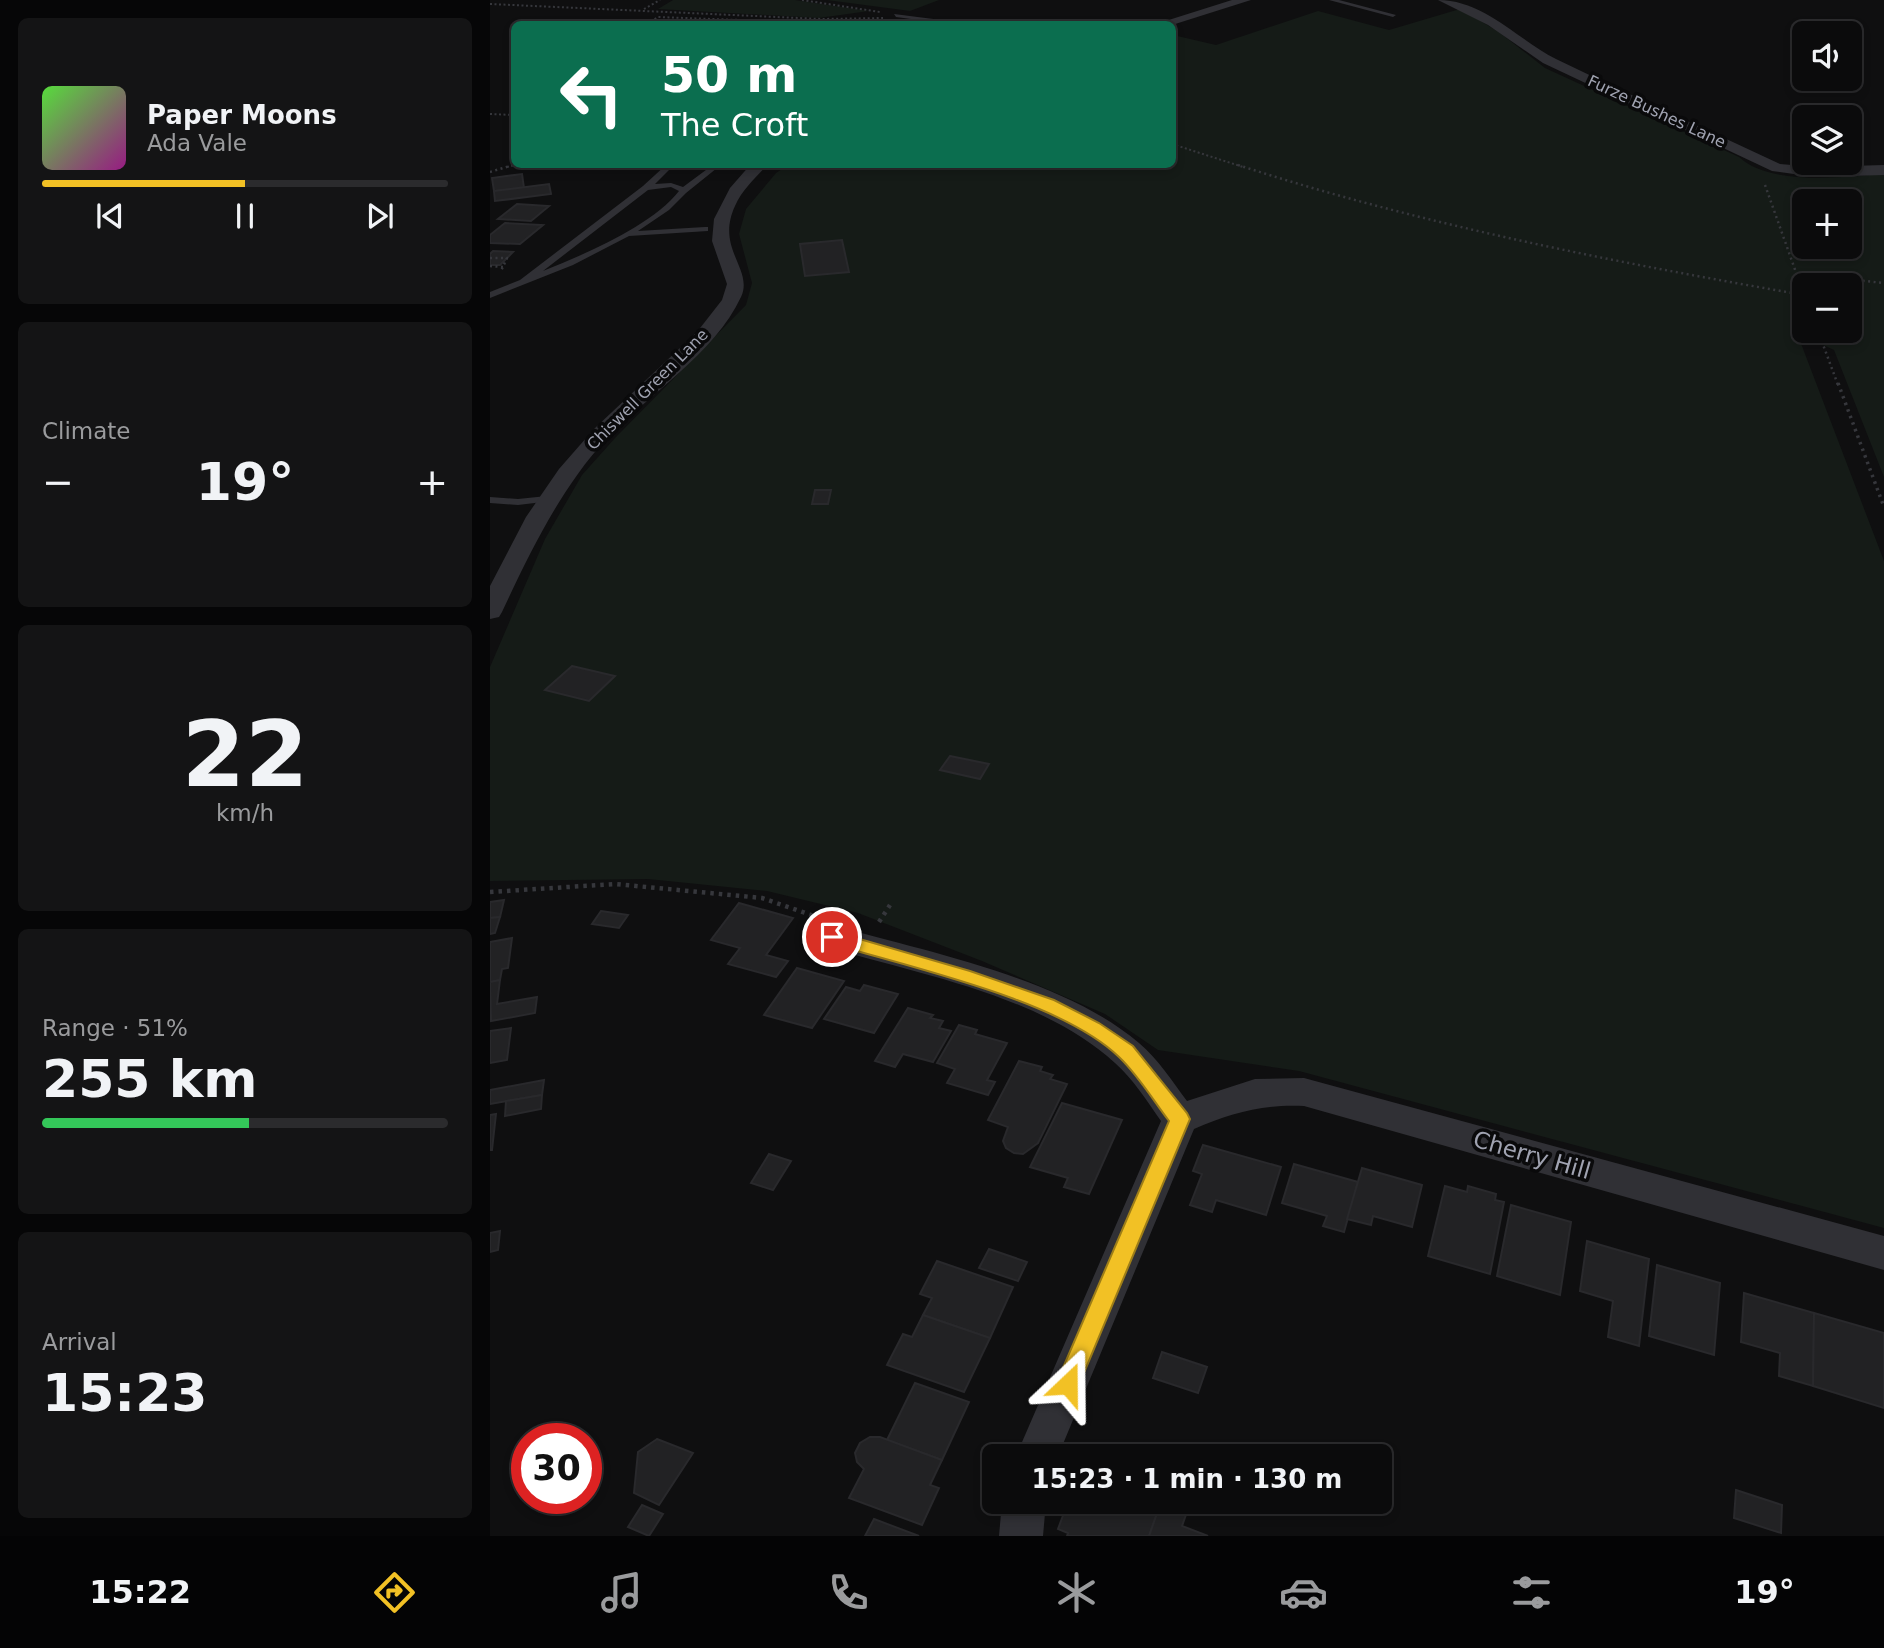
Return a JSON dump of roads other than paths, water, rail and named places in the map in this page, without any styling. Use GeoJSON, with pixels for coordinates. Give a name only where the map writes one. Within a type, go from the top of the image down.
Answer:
{"type":"FeatureCollection","features":[{"type":"Feature","properties":{"kind":"street"},"geometry":{"type":"LineString","coordinates":[[1172,21],[1245,0]]}},
{"type":"Feature","properties":{"kind":"street","name":"Furze Bushes Lane"},"geometry":{"type":"LineString","coordinates":[[1444,0],[1492,22],[1549,60],[1777,168],[1815,172],[1884,170]]}},
{"type":"Feature","properties":{"kind":"street","name":"Chiswell Green Lane"},"geometry":{"type":"LineString","coordinates":[[490,612],[519,549],[547,499],[568,470],[600,434],[703,335],[730,302],[736,280],[722,249],[722,218],[755,168]]}},
{"type":"Feature","properties":{"kind":"street"},"geometry":{"type":"LineString","coordinates":[[832,937],[970,978],[1047,1005],[1092,1028],[1126,1052],[1180,1119],[1042,1444]]}},
{"type":"Feature","properties":{"kind":"street","name":"Cherry Hill"},"geometry":{"type":"LineString","coordinates":[[1180,1119],[1251,1092],[1278,1089],[1304,1092],[1884,1253]]}},
{"type":"Feature","properties":{"kind":"street"},"geometry":{"type":"LineString","coordinates":[[1021,1536],[1023,1514]]}},
{"type":"Feature","properties":{"kind":"lane"},"geometry":{"type":"LineString","coordinates":[[1332,0],[1393,15]]}},
{"type":"Feature","properties":{"kind":"lane"},"geometry":{"type":"LineString","coordinates":[[897,15],[937,21]]}},
{"type":"Feature","properties":{"kind":"lane"},"geometry":{"type":"LineString","coordinates":[[522,283],[646,188],[668,168]]}},
{"type":"Feature","properties":{"kind":"lane"},"geometry":{"type":"LineString","coordinates":[[490,295],[576,263],[629,234],[662,211],[714,168]]}},
{"type":"Feature","properties":{"kind":"lane"},"geometry":{"type":"LineString","coordinates":[[646,188],[664,184],[679,187],[683,191]]}},
{"type":"Feature","properties":{"kind":"lane"},"geometry":{"type":"LineString","coordinates":[[629,234],[705,229]]}},
{"type":"Feature","properties":{"kind":"lane"},"geometry":{"type":"LineString","coordinates":[[493,504],[547,499]]}}]}
